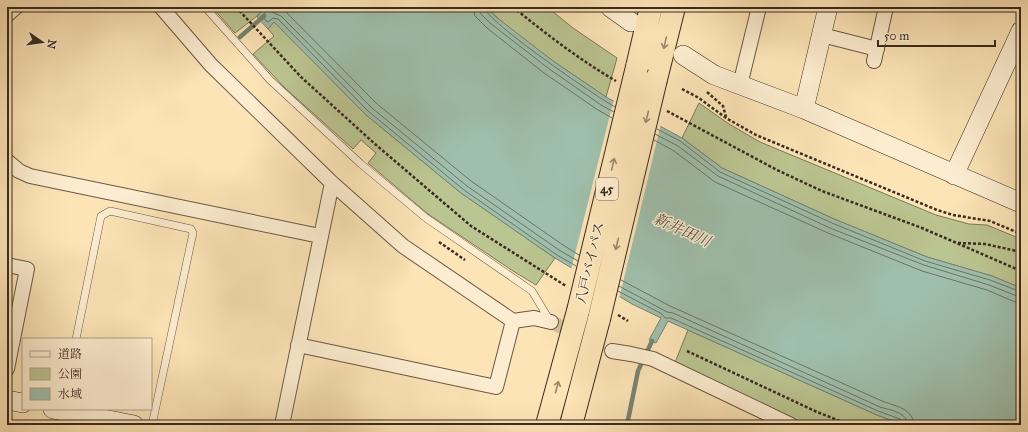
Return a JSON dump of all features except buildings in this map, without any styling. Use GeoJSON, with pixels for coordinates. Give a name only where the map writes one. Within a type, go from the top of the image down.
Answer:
{"type":"FeatureCollection","features":[{"type":"Feature","properties":{"kind":"highway","name":"八戸バイパス"},"geometry":{"type":"LineString","coordinates":[[547,425],[578,311],[651,7]]}},
{"type":"Feature","properties":{"kind":"highway","name":"八戸バイパス"},"geometry":{"type":"LineString","coordinates":[[571,425],[607,316],[656,80],[674,7]]}},
{"type":"Feature","properties":{"kind":"street"},"geometry":{"type":"LineString","coordinates":[[7,15],[16,7]]}},
{"type":"Feature","properties":{"kind":"street"},"geometry":{"type":"LineString","coordinates":[[161,7],[211,66],[332,183],[403,246],[513,321],[534,318],[550,322]]}},
{"type":"Feature","properties":{"kind":"street"},"geometry":{"type":"LineString","coordinates":[[610,7],[631,22]]}},
{"type":"Feature","properties":{"kind":"street"},"geometry":{"type":"LineString","coordinates":[[740,85],[759,7]]}},
{"type":"Feature","properties":{"kind":"street"},"geometry":{"type":"LineString","coordinates":[[804,109],[828,7]]}},
{"type":"Feature","properties":{"kind":"street"},"geometry":{"type":"LineString","coordinates":[[822,35],[875,55],[886,7]]}},
{"type":"Feature","properties":{"kind":"street"},"geometry":{"type":"LineString","coordinates":[[954,175],[1021,31]]}},
{"type":"Feature","properties":{"kind":"street"},"geometry":{"type":"LineString","coordinates":[[683,55],[714,75],[804,109],[1021,204]]}},
{"type":"Feature","properties":{"kind":"street"},"geometry":{"type":"LineString","coordinates":[[7,161],[19,171],[30,176],[320,236]]}},
{"type":"Feature","properties":{"kind":"street"},"geometry":{"type":"LineString","coordinates":[[282,425],[332,183]]}},
{"type":"Feature","properties":{"kind":"street"},"geometry":{"type":"LineString","coordinates":[[7,265],[27,269],[7,369]]}},
{"type":"Feature","properties":{"kind":"street"},"geometry":{"type":"LineString","coordinates":[[298,345],[496,387],[513,321]]}},
{"type":"Feature","properties":{"kind":"street"},"geometry":{"type":"LineString","coordinates":[[612,351],[653,359],[791,425]]}},
{"type":"Feature","properties":{"kind":"street"},"geometry":{"type":"LineString","coordinates":[[7,400],[22,403]]}},
{"type":"Feature","properties":{"kind":"street"},"geometry":{"type":"LineString","coordinates":[[58,410],[134,425]]}},
{"type":"Feature","properties":{"kind":"lane"},"geometry":{"type":"LineString","coordinates":[[205,7],[270,80],[361,164],[426,218],[532,291],[550,322]]}},
{"type":"Feature","properties":{"kind":"lane"},"geometry":{"type":"LineString","coordinates":[[76,338],[101,216],[110,211],[191,229],[193,233],[153,407],[152,425]]}},
{"type":"Feature","properties":{"kind":"path"},"geometry":{"type":"LineString","coordinates":[[236,7],[301,77],[375,144],[459,216],[471,226],[568,287]]}},
{"type":"Feature","properties":{"kind":"path"},"geometry":{"type":"LineString","coordinates":[[514,7],[535,25],[590,65],[616,81]]}},
{"type":"Feature","properties":{"kind":"path"},"geometry":{"type":"LineString","coordinates":[[682,89],[699,98],[726,118],[756,135],[937,210],[953,215],[990,221],[1021,234]]}},
{"type":"Feature","properties":{"kind":"path"},"geometry":{"type":"LineString","coordinates":[[704,89],[722,106],[726,118]]}},
{"type":"Feature","properties":{"kind":"path"},"geometry":{"type":"LineString","coordinates":[[664,109],[778,170],[822,191],[922,228],[1021,272]]}},
{"type":"Feature","properties":{"kind":"path"},"geometry":{"type":"LineString","coordinates":[[957,244],[985,244],[1021,252]]}},
{"type":"Feature","properties":{"kind":"path"},"geometry":{"type":"LineString","coordinates":[[607,316],[628,321]]}},
{"type":"Feature","properties":{"kind":"path"},"geometry":{"type":"LineString","coordinates":[[687,350],[817,412],[850,425]]}},
{"type":"Feature","properties":{"kind":"green space"},"geometry":{"type":"Polygon","coordinates":[[[212,7],[261,7],[263,9],[257,16],[235,33],[212,7]]]}},
{"type":"Feature","properties":{"kind":"green space"},"geometry":{"type":"Polygon","coordinates":[[[486,7],[547,7],[573,28],[617,58],[606,97],[514,32],[486,7]]]}},
{"type":"Feature","properties":{"kind":"green space"},"geometry":{"type":"Polygon","coordinates":[[[274,21],[365,114],[461,193],[555,258],[536,285],[428,214],[368,163],[376,153],[361,140],[353,149],[285,88],[253,54],[274,36],[268,29],[274,21]]]}},
{"type":"Feature","properties":{"kind":"green space"},"geometry":{"type":"Polygon","coordinates":[[[699,103],[729,124],[760,142],[936,215],[969,224],[987,225],[1021,239],[1021,288],[992,276],[927,257],[834,219],[722,168],[682,138],[699,103]]]}},
{"type":"Feature","properties":{"kind":"green space"},"geometry":{"type":"Polygon","coordinates":[[[688,330],[877,415],[904,425],[804,425],[791,420],[674,365],[688,330]]]}},
{"type":"Feature","properties":{"kind":"water","name":"新井田川"},"geometry":{"type":"Polygon","coordinates":[[[261,7],[486,7],[496,17],[553,61],[606,97],[682,138],[722,168],[834,219],[927,257],[992,276],[1021,288],[1021,425],[904,425],[877,415],[668,321],[656,343],[649,340],[661,318],[632,304],[555,258],[461,193],[365,114],[274,22],[268,29],[257,17],[263,9],[261,7]]]}},
{"type":"Feature","properties":{"kind":"pier"},"geometry":{"type":"Polygon","coordinates":[[[614,99],[661,124],[619,299],[571,270],[614,99]]]}},
{"type":"Feature","properties":{"kind":"waterway"},"geometry":{"type":"LineString","coordinates":[[240,37],[264,16]]}},
{"type":"Feature","properties":{"kind":"waterway"},"geometry":{"type":"LineString","coordinates":[[627,425],[638,371],[652,341]]}},
{"type":"Feature","properties":{"kind":"tunnel"},"geometry":{"type":"LineString","coordinates":[[551,322],[612,351]]}}]}
